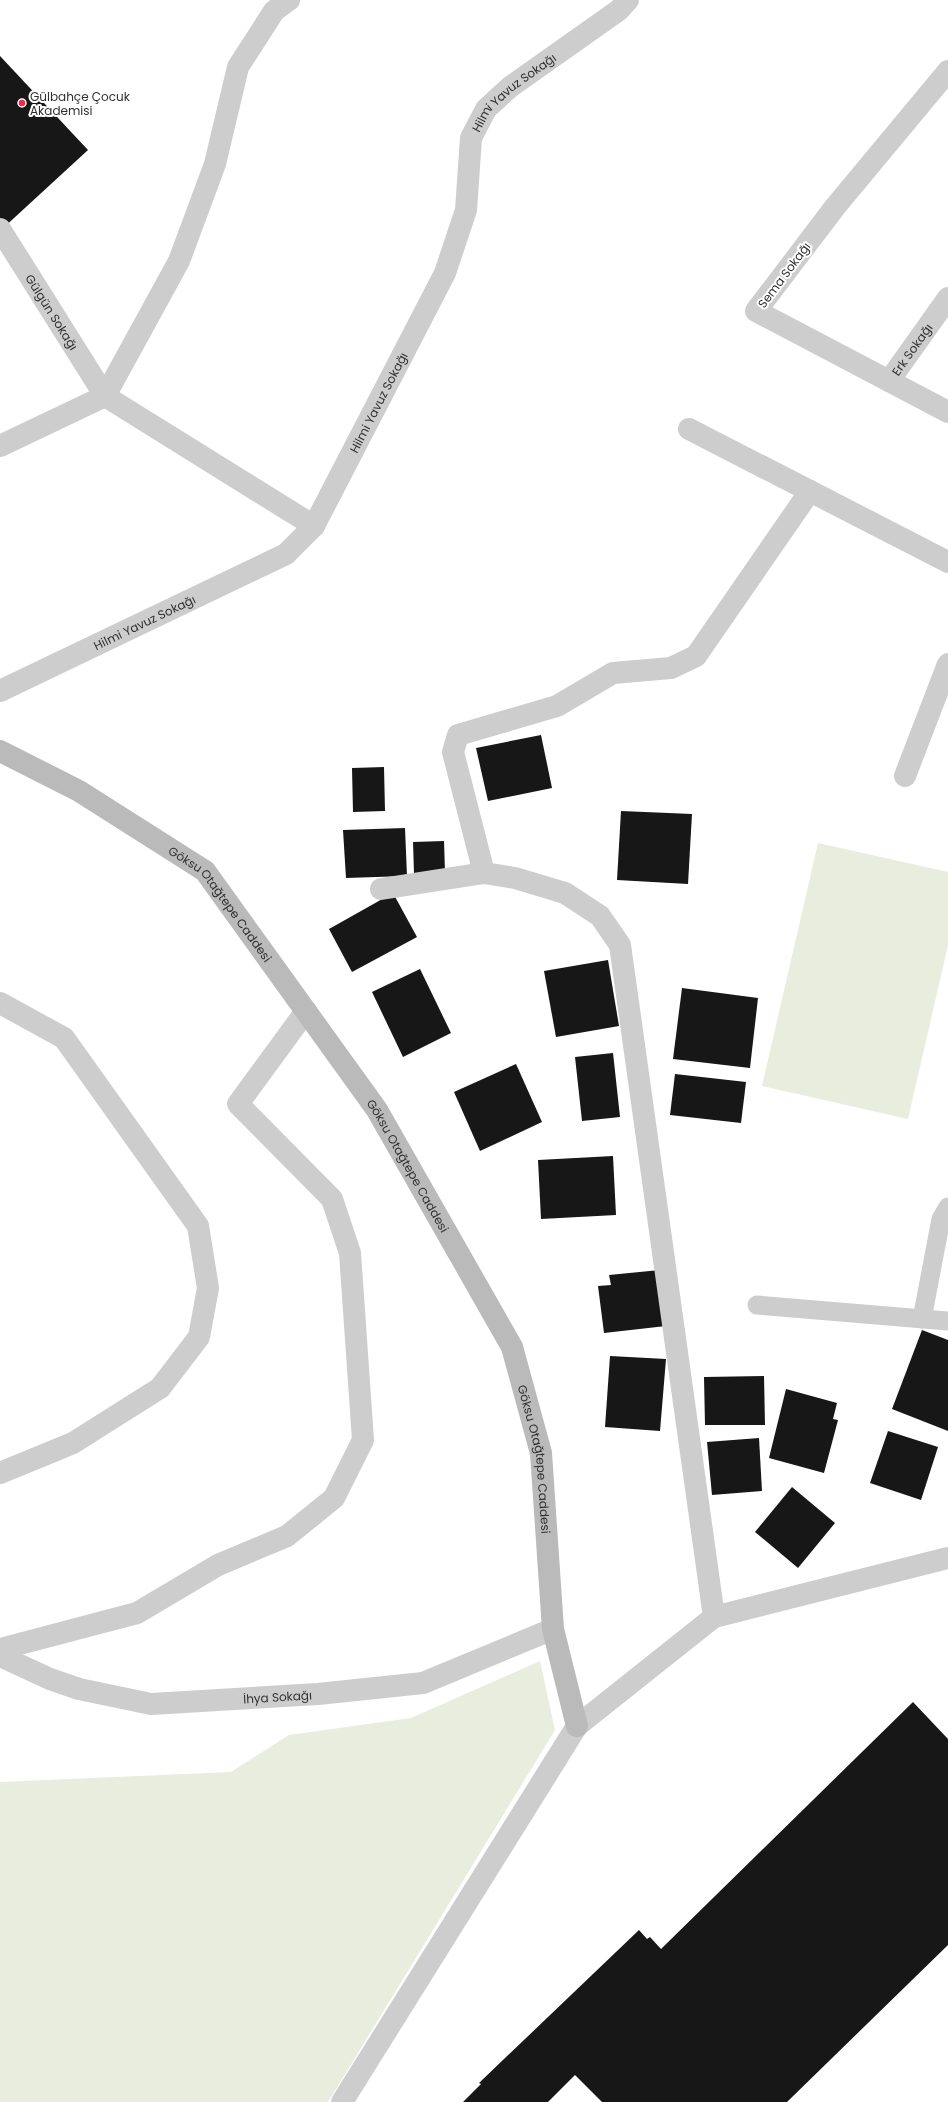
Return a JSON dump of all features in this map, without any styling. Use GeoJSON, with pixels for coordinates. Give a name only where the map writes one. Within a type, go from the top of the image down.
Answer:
{"type":"FeatureCollection","features":[{"type":"Feature","properties":{"kind":"street"},"geometry":{"type":"LineString","coordinates":[[0,446],[105,396],[179,261],[215,164],[238,66],[274,12],[288,0]]}},
{"type":"Feature","properties":{"kind":"street","name":"Hilmi Yavuz Sokağı"},"geometry":{"type":"LineString","coordinates":[[0,691],[286,554],[314,526],[445,273],[466,210],[470,138],[486,110],[510,87],[619,10],[628,0]]}},
{"type":"Feature","properties":{"kind":"street","name":"Sema Sokağı"},"geometry":{"type":"LineString","coordinates":[[948,71],[835,207],[756,311],[948,412]]}},
{"type":"Feature","properties":{"kind":"street","name":"Gülgün Sokağı"},"geometry":{"type":"LineString","coordinates":[[0,229],[105,396]]}},
{"type":"Feature","properties":{"kind":"street","name":"Erk Sokağı"},"geometry":{"type":"LineString","coordinates":[[889,381],[948,298]]}},
{"type":"Feature","properties":{"kind":"street"},"geometry":{"type":"LineString","coordinates":[[105,396],[314,526]]}},
{"type":"Feature","properties":{"kind":"street"},"geometry":{"type":"LineString","coordinates":[[689,429],[948,562]]}},
{"type":"Feature","properties":{"kind":"street"},"geometry":{"type":"LineString","coordinates":[[484,873],[453,752],[458,735],[557,706],[613,673],[671,668],[696,656],[810,491]]}},
{"type":"Feature","properties":{"kind":"street"},"geometry":{"type":"LineString","coordinates":[[905,776],[948,664]]}},
{"type":"Feature","properties":{"kind":"street","name":"Göksu Otağtepe Caddesi"},"geometry":{"type":"LineString","coordinates":[[0,751],[79,791],[205,871],[377,1110],[512,1347],[541,1453],[553,1629],[577,1726]]}},
{"type":"Feature","properties":{"kind":"street"},"geometry":{"type":"LineString","coordinates":[[381,888],[484,873],[515,878],[564,893],[600,916],[620,945],[714,1617]]}},
{"type":"Feature","properties":{"kind":"street"},"geometry":{"type":"LineString","coordinates":[[0,1004],[64,1038],[198,1226],[208,1288],[199,1337],[160,1388],[73,1443],[0,1473]]}},
{"type":"Feature","properties":{"kind":"street"},"geometry":{"type":"LineString","coordinates":[[0,1650],[137,1613],[218,1565],[287,1536],[334,1498],[363,1440],[350,1253],[332,1199],[238,1104],[306,1011]]}},
{"type":"Feature","properties":{"kind":"street"},"geometry":{"type":"LineString","coordinates":[[342,2102],[577,1726],[714,1617],[948,1558]]}},
{"type":"Feature","properties":{"kind":"street","name":"İhya Sokağı"},"geometry":{"type":"LineString","coordinates":[[0,1656],[50,1679],[79,1689],[151,1704],[318,1694],[423,1683],[553,1629]]}},
{"type":"Feature","properties":{"kind":"lane"},"geometry":{"type":"LineString","coordinates":[[922,1319],[941,1219],[948,1207]]}},
{"type":"Feature","properties":{"kind":"lane"},"geometry":{"type":"LineString","coordinates":[[757,1305],[948,1321]]}},
{"type":"Feature","properties":{"kind":"green space"},"geometry":{"type":"Polygon","coordinates":[[[818,843],[948,872],[948,945],[908,1119],[762,1086],[818,843]]]}},
{"type":"Feature","properties":{"kind":"green space"},"geometry":{"type":"Polygon","coordinates":[[[540,1661],[555,1730],[328,2102],[0,2102],[0,1782],[231,1772],[289,1735],[411,1718],[540,1661]]]}},
{"type":"Feature","properties":{"kind":"building","name":"Gülbahçe Çocuk Akademisi"},"geometry":{"type":"Polygon","coordinates":[[[0,56],[88,150],[1,230],[0,229],[0,56]]]}},
{"type":"Feature","properties":{"kind":"building"},"geometry":{"type":"Polygon","coordinates":[[[541,735],[552,788],[488,801],[476,748],[541,735]]]}},
{"type":"Feature","properties":{"kind":"building"},"geometry":{"type":"Polygon","coordinates":[[[384,767],[385,811],[353,812],[352,768],[384,767]]]}},
{"type":"Feature","properties":{"kind":"building"},"geometry":{"type":"Polygon","coordinates":[[[621,811],[692,814],[688,884],[617,880],[621,811]]]}},
{"type":"Feature","properties":{"kind":"building"},"geometry":{"type":"Polygon","coordinates":[[[405,828],[407,876],[346,878],[343,830],[405,828]]]}},
{"type":"Feature","properties":{"kind":"building"},"geometry":{"type":"Polygon","coordinates":[[[444,841],[445,873],[414,874],[413,842],[444,841]]]}},
{"type":"Feature","properties":{"kind":"building"},"geometry":{"type":"Polygon","coordinates":[[[393,893],[417,937],[352,972],[329,929],[393,893]]]}},
{"type":"Feature","properties":{"kind":"building"},"geometry":{"type":"Polygon","coordinates":[[[608,960],[619,1026],[556,1037],[544,971],[608,960]]]}},
{"type":"Feature","properties":{"kind":"building"},"geometry":{"type":"Polygon","coordinates":[[[420,969],[451,1033],[403,1057],[372,992],[420,969]]]}},
{"type":"Feature","properties":{"kind":"building"},"geometry":{"type":"Polygon","coordinates":[[[682,988],[758,998],[750,1068],[673,1059],[682,988]]]}},
{"type":"Feature","properties":{"kind":"building"},"geometry":{"type":"Polygon","coordinates":[[[613,1053],[620,1117],[582,1121],[575,1057],[613,1053]]]}},
{"type":"Feature","properties":{"kind":"building"},"geometry":{"type":"Polygon","coordinates":[[[516,1064],[542,1122],[480,1151],[454,1092],[516,1064]]]}},
{"type":"Feature","properties":{"kind":"building"},"geometry":{"type":"Polygon","coordinates":[[[675,1074],[746,1082],[741,1123],[670,1115],[675,1074]]]}},
{"type":"Feature","properties":{"kind":"building"},"geometry":{"type":"Polygon","coordinates":[[[613,1156],[616,1215],[541,1219],[538,1160],[613,1156]]]}},
{"type":"Feature","properties":{"kind":"building"},"geometry":{"type":"Polygon","coordinates":[[[660,1270],[666,1326],[604,1333],[598,1286],[611,1285],[609,1275],[660,1270]]]}},
{"type":"Feature","properties":{"kind":"building"},"geometry":{"type":"Polygon","coordinates":[[[922,1330],[948,1340],[948,1431],[892,1409],[922,1330]]]}},
{"type":"Feature","properties":{"kind":"building"},"geometry":{"type":"Polygon","coordinates":[[[610,1356],[666,1359],[660,1431],[605,1427],[610,1356]]]}},
{"type":"Feature","properties":{"kind":"building"},"geometry":{"type":"Polygon","coordinates":[[[764,1376],[765,1425],[705,1425],[704,1377],[764,1376]]]}},
{"type":"Feature","properties":{"kind":"building"},"geometry":{"type":"Polygon","coordinates":[[[786,1389],[837,1403],[833,1419],[838,1420],[824,1473],[769,1458],[786,1389]]]}},
{"type":"Feature","properties":{"kind":"building"},"geometry":{"type":"Polygon","coordinates":[[[888,1431],[938,1447],[921,1500],[870,1483],[888,1431]]]}},
{"type":"Feature","properties":{"kind":"building"},"geometry":{"type":"Polygon","coordinates":[[[759,1438],[762,1491],[712,1495],[707,1442],[759,1438]]]}},
{"type":"Feature","properties":{"kind":"building"},"geometry":{"type":"Polygon","coordinates":[[[792,1487],[835,1523],[798,1568],[755,1532],[792,1487]]]}},
{"type":"Feature","properties":{"kind":"building"},"geometry":{"type":"Polygon","coordinates":[[[913,1702],[948,1739],[948,1945],[787,2102],[602,2102],[575,2075],[548,2102],[463,2102],[481,2084],[479,2083],[639,1930],[647,1939],[650,1937],[661,1949],[913,1702]]]}},
{"type":"Feature","properties":{"kind":"place","name":"Gülbahçe Çocuk Akademisi"},"geometry":{"type":"Point","coordinates":[22,103]}}]}
